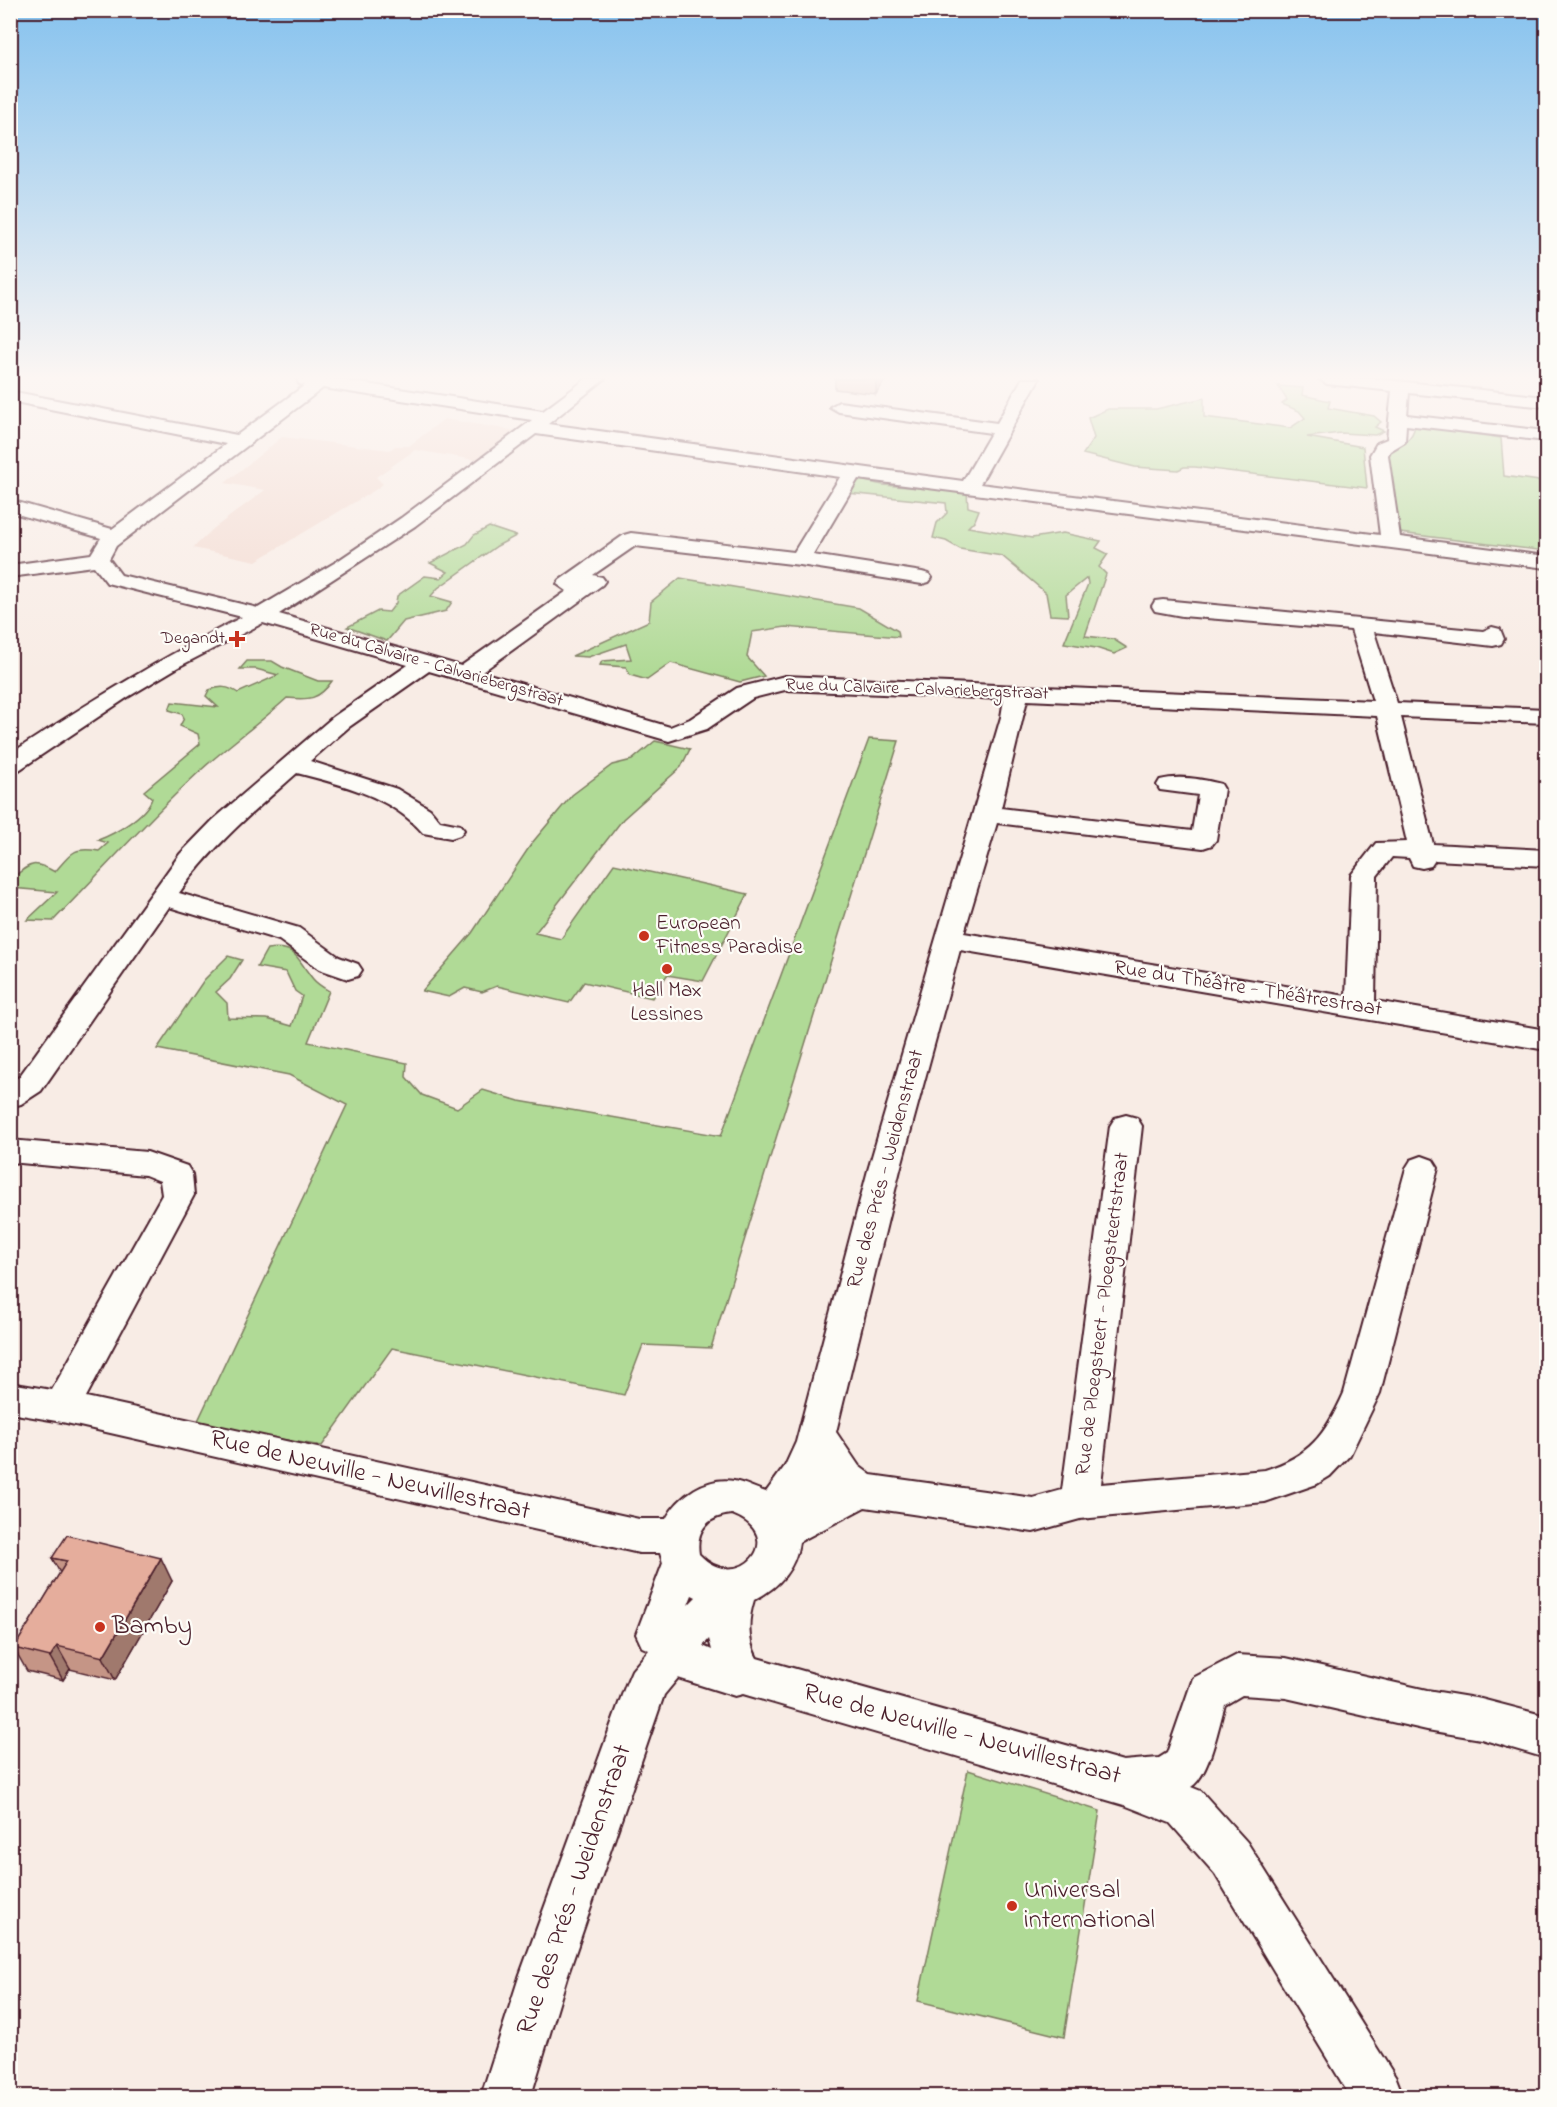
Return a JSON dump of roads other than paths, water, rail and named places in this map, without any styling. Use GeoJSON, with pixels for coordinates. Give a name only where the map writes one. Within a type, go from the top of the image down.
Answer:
{"type":"FeatureCollection","features":[{"type":"Feature","properties":{"kind":"street"},"geometry":{"type":"LineString","coordinates":[[14,573],[99,559],[107,543],[192,477]]}},
{"type":"Feature","properties":{"kind":"street"},"geometry":{"type":"LineString","coordinates":[[10,765],[164,666],[262,615],[343,566],[468,477]]}},
{"type":"Feature","properties":{"kind":"street"},"geometry":{"type":"LineString","coordinates":[[800,559],[849,477]]}},
{"type":"Feature","properties":{"kind":"street"},"geometry":{"type":"LineString","coordinates":[[888,477],[1546,562]]}},
{"type":"Feature","properties":{"kind":"street"},"geometry":{"type":"LineString","coordinates":[[969,487],[975,477]]}},
{"type":"Feature","properties":{"kind":"street"},"geometry":{"type":"LineString","coordinates":[[1381,477],[1391,543]]}},
{"type":"Feature","properties":{"kind":"street"},"geometry":{"type":"LineString","coordinates":[[10,506],[115,536]]}},
{"type":"Feature","properties":{"kind":"street"},"geometry":{"type":"LineString","coordinates":[[466,673],[581,590],[655,541],[800,559],[922,578]]}},
{"type":"Feature","properties":{"kind":"street","name":"Rue du Calvaire - Calvariebergstraat"},"geometry":{"type":"LineString","coordinates":[[99,559],[114,579],[262,615],[669,734],[690,730],[740,696],[763,686],[785,683],[1546,716]]}},
{"type":"Feature","properties":{"kind":"street"},"geometry":{"type":"LineString","coordinates":[[1164,604],[1182,610],[1360,624],[1493,639],[1492,634]]}},
{"type":"Feature","properties":{"kind":"street"},"geometry":{"type":"LineString","coordinates":[[1360,624],[1387,709],[1422,855]]}},
{"type":"Feature","properties":{"kind":"street"},"geometry":{"type":"LineString","coordinates":[[10,1097],[30,1084],[189,860],[222,825],[340,722],[427,662]]}},
{"type":"Feature","properties":{"kind":"street","name":"Rue des Prés - Weidenstraat"},"geometry":{"type":"LineString","coordinates":[[775,1525],[817,1435],[884,1170],[948,940],[987,814],[1013,717],[1016,694]]}},
{"type":"Feature","properties":{"kind":"street"},"geometry":{"type":"LineString","coordinates":[[292,764],[370,788],[412,805],[432,828],[451,830]]}},
{"type":"Feature","properties":{"kind":"street"},"geometry":{"type":"LineString","coordinates":[[987,814],[1203,840],[1212,789],[1169,785]]}},
{"type":"Feature","properties":{"kind":"street"},"geometry":{"type":"LineString","coordinates":[[1422,855],[1546,867]]}},
{"type":"Feature","properties":{"kind":"street"},"geometry":{"type":"LineString","coordinates":[[1359,1006],[1365,874],[1376,860],[1422,855],[1546,858]]}},
{"type":"Feature","properties":{"kind":"street"},"geometry":{"type":"LineString","coordinates":[[163,897],[289,934],[329,963],[348,970]]}},
{"type":"Feature","properties":{"kind":"street","name":"Rue du Théâtre - Théâtrestraat"},"geometry":{"type":"LineString","coordinates":[[948,940],[1359,1006],[1546,1040]]}},
{"type":"Feature","properties":{"kind":"street","name":"Rue de Ploegsteert - Ploegsteertstraat"},"geometry":{"type":"LineString","coordinates":[[1080,1502],[1126,1126]]}},
{"type":"Feature","properties":{"kind":"street"},"geometry":{"type":"LineString","coordinates":[[10,1151],[147,1164],[176,1174],[178,1195],[62,1407]]}},
{"type":"Feature","properties":{"kind":"street","name":"Rue de Ploegsteert - Ploegsteertstraat"},"geometry":{"type":"LineString","coordinates":[[794,1485],[861,1490],[1033,1515],[1080,1502],[1265,1486],[1295,1478],[1314,1468],[1326,1456],[1348,1425],[1362,1393],[1422,1168]]}},
{"type":"Feature","properties":{"kind":"street","name":"Rue de Neuville - Neuvillestraat"},"geometry":{"type":"LineString","coordinates":[[10,1398],[62,1407],[639,1536],[680,1550]]}},
{"type":"Feature","properties":{"kind":"street"},"geometry":{"type":"LineString","coordinates":[[775,1525],[861,1490],[846,1477],[817,1435]]}},
{"type":"Feature","properties":{"kind":"street","name":"Rue des Prés - Weidenstraat"},"geometry":{"type":"LineString","coordinates":[[506,2097],[543,1977],[647,1683],[671,1630],[680,1550],[692,1512],[718,1498],[748,1500],[761,1506],[775,1525],[780,1545],[772,1567],[752,1583],[735,1587],[671,1630]]}},
{"type":"Feature","properties":{"kind":"street"},"geometry":{"type":"LineString","coordinates":[[680,1550],[689,1572],[708,1584],[735,1587],[727,1626],[732,1656],[742,1674]]}},
{"type":"Feature","properties":{"kind":"street","name":"Rue de Neuville - Neuvillestraat"},"geometry":{"type":"LineString","coordinates":[[671,1630],[691,1664],[735,1676],[742,1674],[1123,1783],[1165,1779],[1184,1767],[1208,1692],[1237,1675],[1286,1678],[1427,1710],[1481,1719],[1546,1737]]}},
{"type":"Feature","properties":{"kind":"street"},"geometry":{"type":"LineString","coordinates":[[1123,1783],[1185,1807],[1231,1858],[1378,2097]]}},
{"type":"Feature","properties":{"kind":"place","name":"Degandt"},"geometry":{"type":"Point","coordinates":[237,639]}},
{"type":"Feature","properties":{"kind":"place","name":"European Fitness Paradise"},"geometry":{"type":"Point","coordinates":[644,936]}},
{"type":"Feature","properties":{"kind":"place","name":"Hall Max Lessines"},"geometry":{"type":"Point","coordinates":[667,969]}},
{"type":"Feature","properties":{"kind":"place","name":"Bamby"},"geometry":{"type":"Point","coordinates":[100,1627]}},
{"type":"Feature","properties":{"kind":"place","name":"Universal international"},"geometry":{"type":"Point","coordinates":[1012,1906]}}]}
